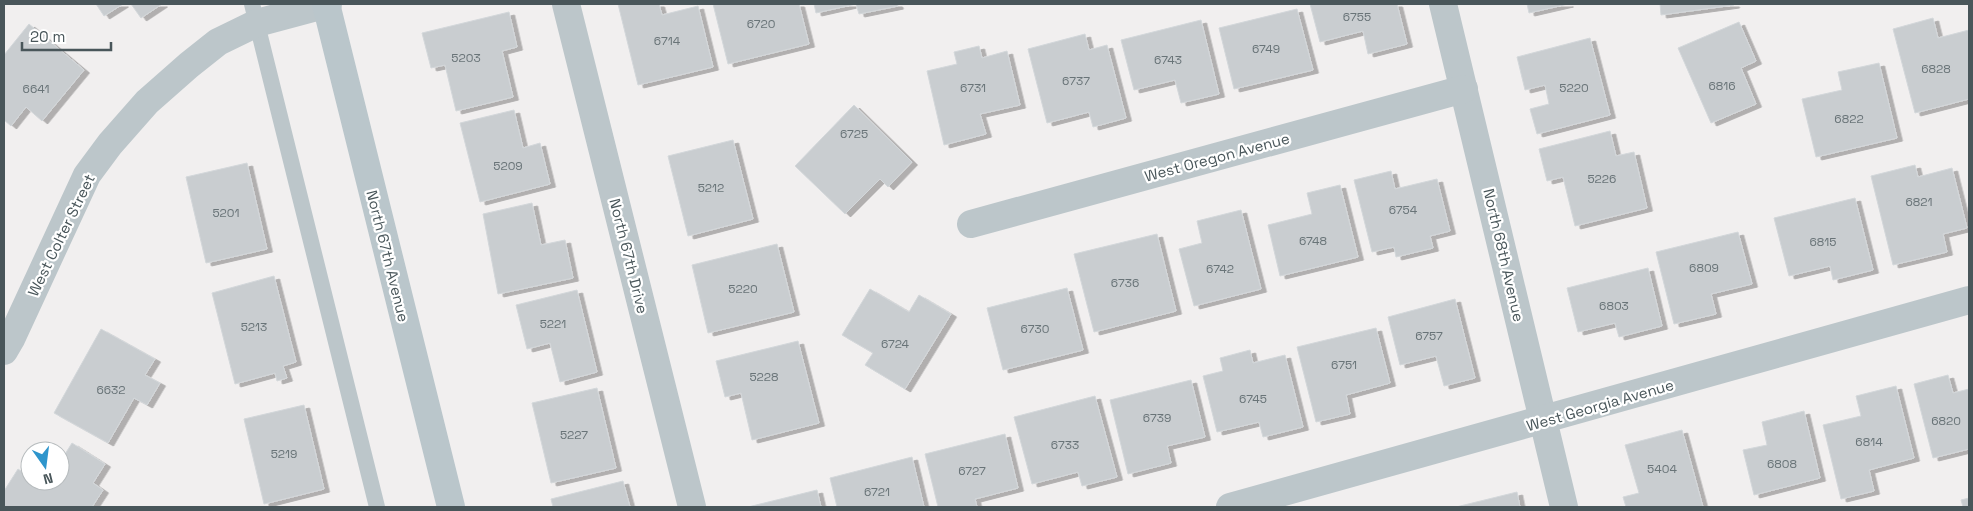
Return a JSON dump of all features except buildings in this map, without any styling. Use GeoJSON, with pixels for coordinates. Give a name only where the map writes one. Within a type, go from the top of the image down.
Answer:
{"type":"FeatureCollection","features":[{"type":"Feature","properties":{"kind":"main road","name":"North 67th Avenue"},"geometry":{"type":"LineString","coordinates":[[327,4],[451,507]]}},
{"type":"Feature","properties":{"kind":"street","name":"West Colter Street"},"geometry":{"type":"LineString","coordinates":[[4,351],[88,175],[110,144],[147,102],[189,64],[255,13],[327,4]]}},
{"type":"Feature","properties":{"kind":"street","name":"North 67th Drive"},"geometry":{"type":"LineString","coordinates":[[566,4],[692,507]]}},
{"type":"Feature","properties":{"kind":"street","name":"North 68th Avenue"},"geometry":{"type":"LineString","coordinates":[[1443,4],[1564,507]]}},
{"type":"Feature","properties":{"kind":"street","name":"West Oregon Avenue"},"geometry":{"type":"LineString","coordinates":[[971,224],[1464,89]]}},
{"type":"Feature","properties":{"kind":"street","name":"West Georgia Avenue"},"geometry":{"type":"LineString","coordinates":[[1230,507],[1543,421],[1969,300]]}},
{"type":"Feature","properties":{"kind":"lane"},"geometry":{"type":"LineString","coordinates":[[255,13],[377,507]]}}]}
